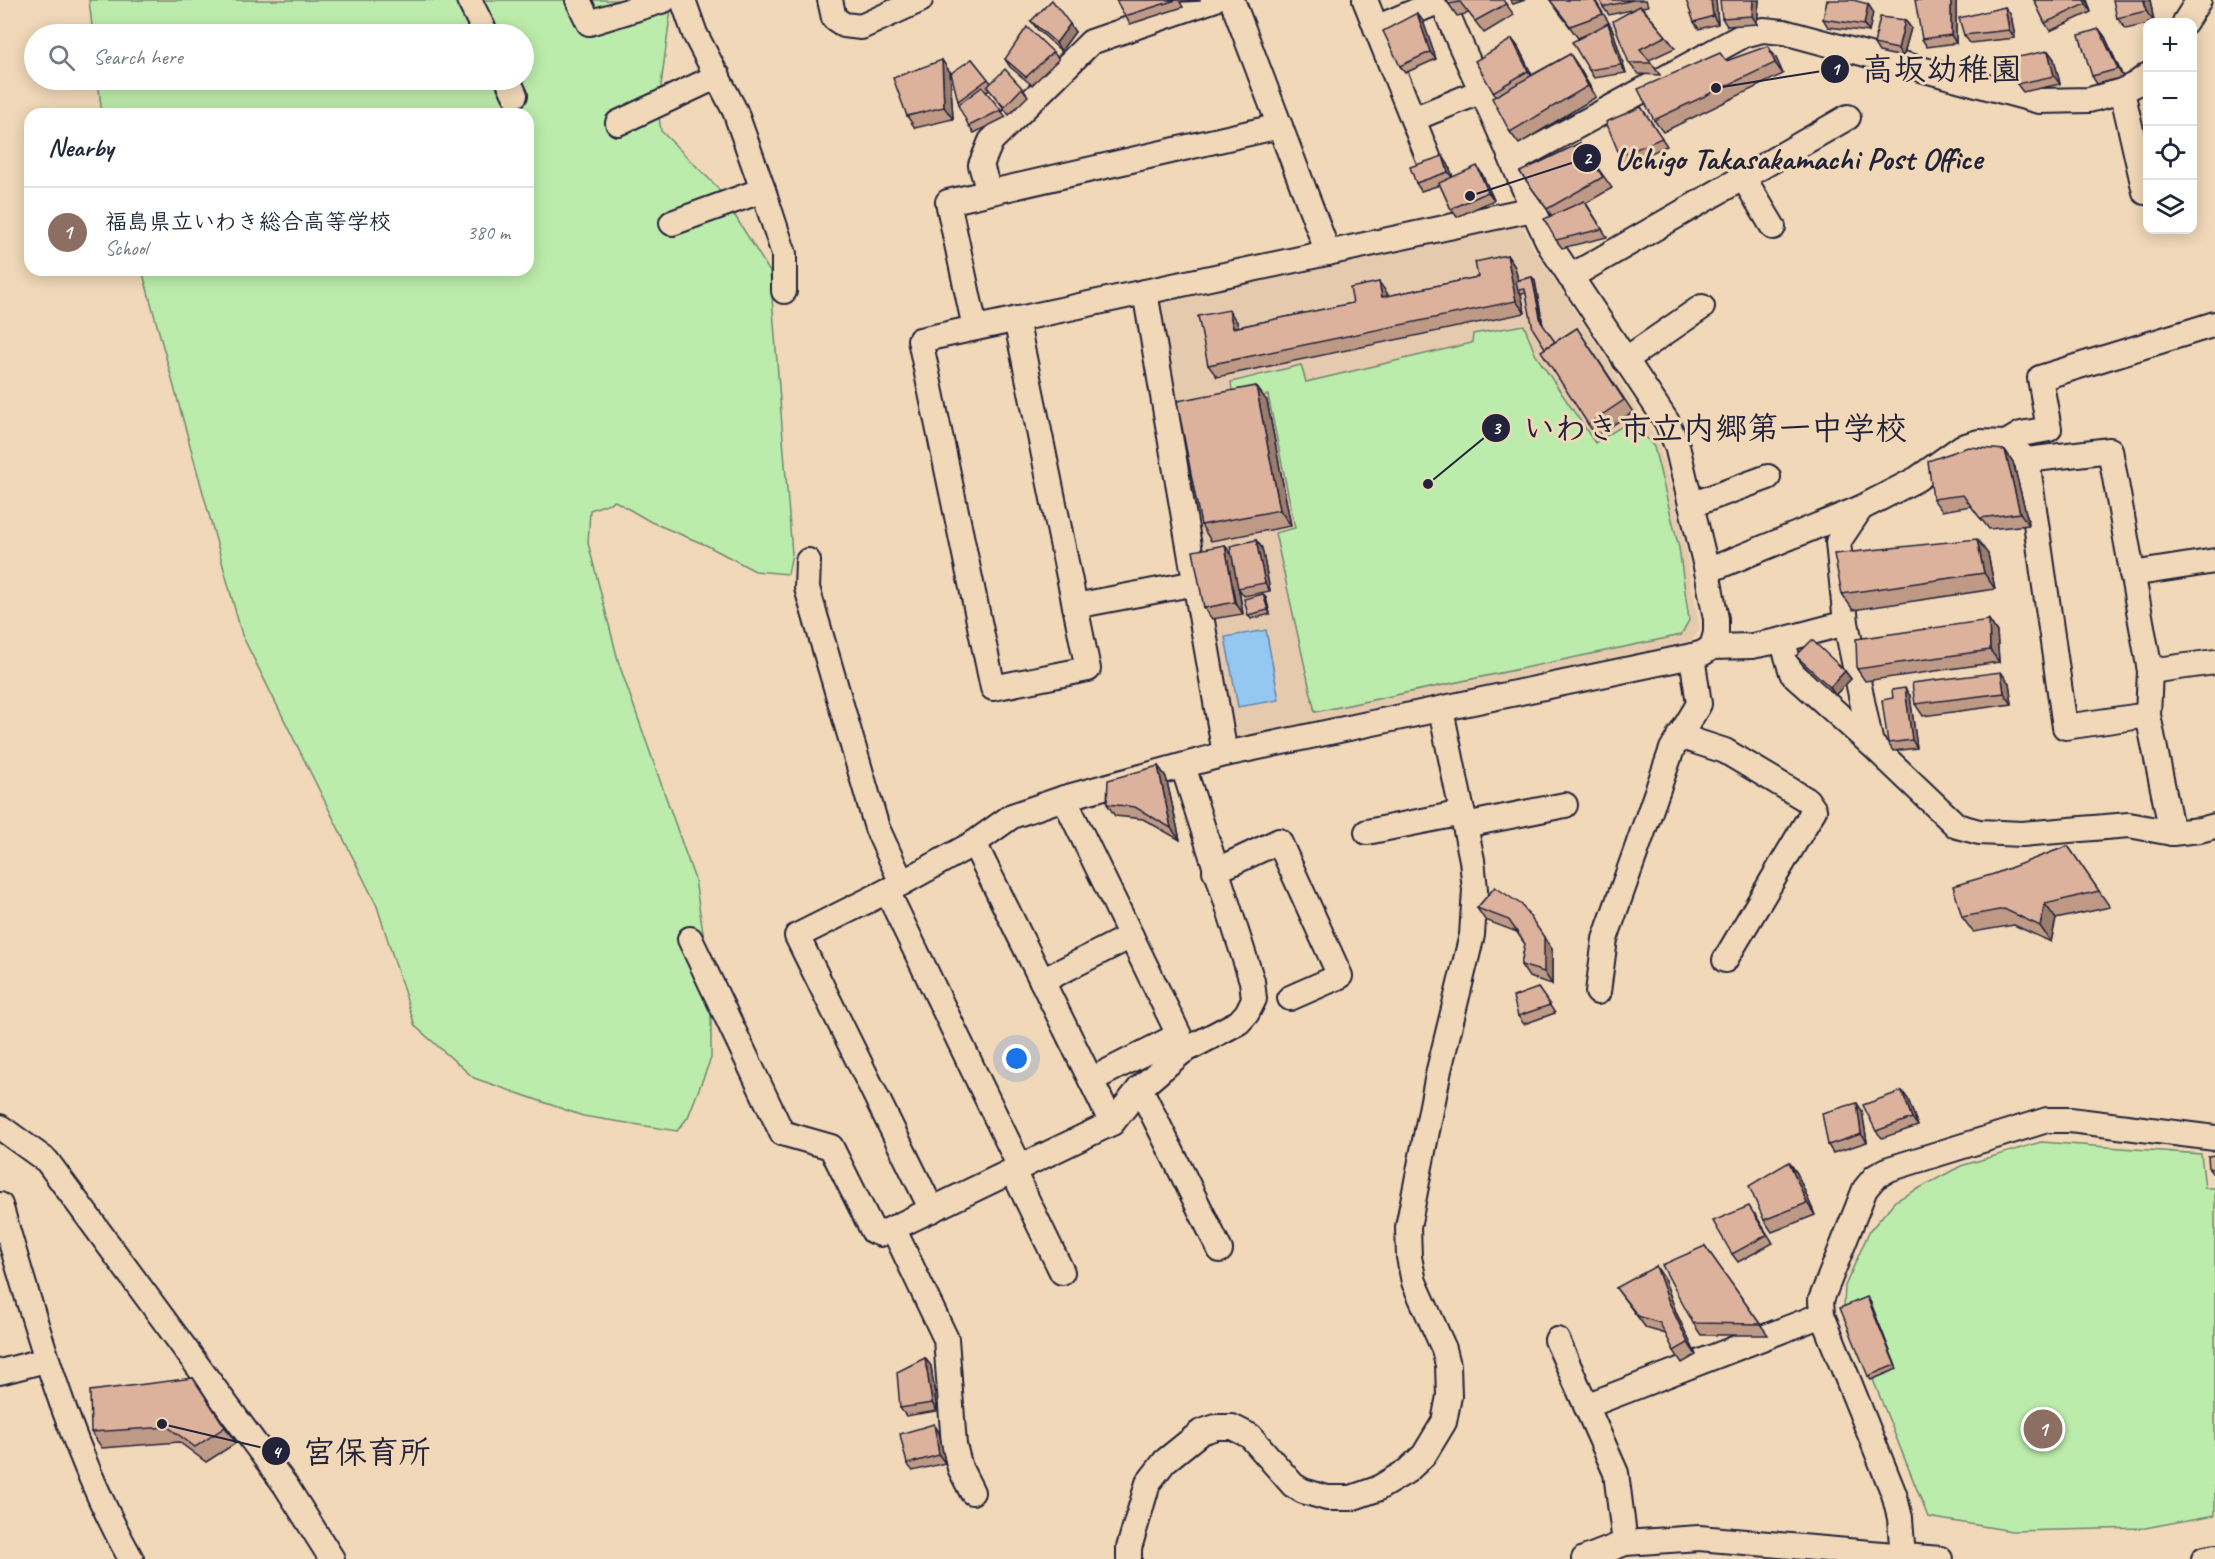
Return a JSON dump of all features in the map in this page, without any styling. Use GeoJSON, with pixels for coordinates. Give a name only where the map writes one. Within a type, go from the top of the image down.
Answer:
{"type":"FeatureCollection","features":[{"type":"Feature","properties":{"kind":"street"},"geometry":{"type":"LineString","coordinates":[[469,0],[481,24]]}},
{"type":"Feature","properties":{"kind":"street"},"geometry":{"type":"LineString","coordinates":[[578,0],[589,24],[664,0]]}},
{"type":"Feature","properties":{"kind":"street"},"geometry":{"type":"LineString","coordinates":[[683,0],[695,34],[735,111],[763,190],[784,254],[784,291]]}},
{"type":"Feature","properties":{"kind":"street"},"geometry":{"type":"LineString","coordinates":[[830,0],[834,18],[844,26],[861,27],[920,0]]}},
{"type":"Feature","properties":{"kind":"street"},"geometry":{"type":"LineString","coordinates":[[988,192],[981,165],[991,141],[1091,42],[1213,0]]}},
{"type":"Feature","properties":{"kind":"street"},"geometry":{"type":"LineString","coordinates":[[1232,0],[1328,253]]}},
{"type":"Feature","properties":{"kind":"street"},"geometry":{"type":"LineString","coordinates":[[1365,0],[1430,162]]}},
{"type":"Feature","properties":{"kind":"street"},"geometry":{"type":"LineString","coordinates":[[1376,28],[1442,0],[1551,247],[1667,422],[1677,446],[1707,571],[1716,619],[1716,633],[1702,652],[1699,704],[1672,749],[1605,939],[1598,992]]}},
{"type":"Feature","properties":{"kind":"street"},"geometry":{"type":"LineString","coordinates":[[2188,18],[2199,0]]}},
{"type":"Feature","properties":{"kind":"street"},"geometry":{"type":"LineString","coordinates":[[1513,161],[1744,35],[1763,30],[1784,32],[2039,101],[2090,100],[2122,91],[2143,79]]}},
{"type":"Feature","properties":{"kind":"street"},"geometry":{"type":"LineString","coordinates":[[618,123],[718,76]]}},
{"type":"Feature","properties":{"kind":"street"},"geometry":{"type":"LineString","coordinates":[[1413,120],[1482,91]]}},
{"type":"Feature","properties":{"kind":"street"},"geometry":{"type":"LineString","coordinates":[[2122,91],[2143,183]]}},
{"type":"Feature","properties":{"kind":"street"},"geometry":{"type":"LineString","coordinates":[[1570,277],[1848,117]]}},
{"type":"Feature","properties":{"kind":"street"},"geometry":{"type":"LineString","coordinates":[[975,328],[948,202],[1280,126]]}},
{"type":"Feature","properties":{"kind":"street"},"geometry":{"type":"LineString","coordinates":[[1743,177],[1773,227]]}},
{"type":"Feature","properties":{"kind":"street"},"geometry":{"type":"LineString","coordinates":[[672,223],[763,190]]}},
{"type":"Feature","properties":{"kind":"street"},"geometry":{"type":"LineString","coordinates":[[1016,319],[1088,669],[993,688],[920,340],[1016,319],[1533,209]]}},
{"type":"Feature","properties":{"kind":"street"},"geometry":{"type":"LineString","coordinates":[[1145,292],[1225,754]]}},
{"type":"Feature","properties":{"kind":"street"},"geometry":{"type":"LineString","coordinates":[[1625,360],[1702,307]]}},
{"type":"Feature","properties":{"kind":"street"},"geometry":{"type":"LineString","coordinates":[[1707,571],[1861,508],[1917,479],[1962,447],[1979,442],[2006,443],[2021,434],[2049,429],[2040,378],[2215,324]]}},
{"type":"Feature","properties":{"kind":"street"},"geometry":{"type":"LineString","coordinates":[[2006,443],[2026,460],[2065,727],[2148,715]]}},
{"type":"Feature","properties":{"kind":"street"},"geometry":{"type":"LineString","coordinates":[[2026,460],[2110,450],[2150,671],[2148,715],[2172,833]]}},
{"type":"Feature","properties":{"kind":"street"},"geometry":{"type":"LineString","coordinates":[[1691,504],[1768,477]]}},
{"type":"Feature","properties":{"kind":"street"},"geometry":{"type":"LineString","coordinates":[[1861,508],[1838,542],[1846,623],[1871,744]]}},
{"type":"Feature","properties":{"kind":"street"},"geometry":{"type":"LineString","coordinates":[[808,561],[807,588],[895,887],[1062,1272]]}},
{"type":"Feature","properties":{"kind":"street"},"geometry":{"type":"LineString","coordinates":[[2132,574],[2215,561]]}},
{"type":"Feature","properties":{"kind":"street"},"geometry":{"type":"LineString","coordinates":[[1075,606],[1197,584]]}},
{"type":"Feature","properties":{"kind":"street"},"geometry":{"type":"LineString","coordinates":[[932,1210],[797,936],[895,887],[974,843],[1012,816],[1064,798],[1225,754],[1442,710],[1702,652],[1778,641],[1846,623]]}},
{"type":"Feature","properties":{"kind":"street"},"geometry":{"type":"LineString","coordinates":[[1778,641],[1784,646],[1792,673],[1957,826],[1979,832],[2022,834],[2129,825],[2172,833],[2215,826]]}},
{"type":"Feature","properties":{"kind":"street"},"geometry":{"type":"LineString","coordinates":[[2150,671],[2215,662]]}},
{"type":"Feature","properties":{"kind":"street"},"geometry":{"type":"LineString","coordinates":[[1129,1559],[1129,1548],[1148,1483],[1165,1461],[1201,1432],[1216,1427],[1232,1427],[1250,1436],[1293,1485],[1303,1491],[1327,1498],[1351,1498],[1377,1489],[1407,1472],[1424,1455],[1444,1422],[1449,1396],[1448,1365],[1444,1349],[1414,1282],[1408,1257],[1408,1227],[1439,1070],[1472,935],[1475,890],[1464,819],[1442,710]]}},
{"type":"Feature","properties":{"kind":"street"},"geometry":{"type":"LineString","coordinates":[[1679,736],[1725,751],[1807,800],[1814,810],[1725,960]]}},
{"type":"Feature","properties":{"kind":"street"},"geometry":{"type":"LineString","coordinates":[[690,939],[782,1133],[831,1147],[873,1231],[881,1234],[1112,1123],[1140,1088],[1182,1052],[1239,1022],[1247,1013],[1254,999],[1252,981],[1183,766]]}},
{"type":"Feature","properties":{"kind":"street"},"geometry":{"type":"LineString","coordinates":[[1064,798],[1179,1035],[1091,1080]]}},
{"type":"Feature","properties":{"kind":"street"},"geometry":{"type":"LineString","coordinates":[[1367,832],[1564,805]]}},
{"type":"Feature","properties":{"kind":"street"},"geometry":{"type":"LineString","coordinates":[[1215,871],[1279,842],[1340,976],[1290,998]]}},
{"type":"Feature","properties":{"kind":"street"},"geometry":{"type":"LineString","coordinates":[[974,843],[1112,1123]]}},
{"type":"Feature","properties":{"kind":"street"},"geometry":{"type":"LineString","coordinates":[[1042,981],[1131,936]]}},
{"type":"Feature","properties":{"kind":"street"},"geometry":{"type":"LineString","coordinates":[[1140,1088],[1220,1250]]}},
{"type":"Feature","properties":{"kind":"street"},"geometry":{"type":"LineString","coordinates":[[1903,1557],[1900,1518],[1894,1494],[1822,1315],[1821,1300],[1865,1189],[1875,1177],[1889,1169],[2047,1120],[2070,1120],[2215,1137]]}},
{"type":"Feature","properties":{"kind":"street"},"geometry":{"type":"LineString","coordinates":[[0,1127],[47,1161],[286,1486],[332,1559]]}},
{"type":"Feature","properties":{"kind":"street"},"geometry":{"type":"LineString","coordinates":[[0,1204],[46,1360],[94,1488],[131,1559]]}},
{"type":"Feature","properties":{"kind":"street"},"geometry":{"type":"LineString","coordinates":[[893,1228],[946,1339],[954,1445],[960,1468],[972,1492]]}},
{"type":"Feature","properties":{"kind":"street"},"geometry":{"type":"LineString","coordinates":[[1586,1406],[1822,1315]]}},
{"type":"Feature","properties":{"kind":"street"},"geometry":{"type":"LineString","coordinates":[[1557,1340],[1616,1473],[1624,1544]]}},
{"type":"Feature","properties":{"kind":"street"},"geometry":{"type":"LineString","coordinates":[[0,1372],[46,1360]]}},
{"type":"Feature","properties":{"kind":"street"},"geometry":{"type":"LineString","coordinates":[[1584,1559],[1624,1544],[1699,1538],[1940,1559]]}},
{"type":"Feature","properties":{"kind":"street"},"geometry":{"type":"LineString","coordinates":[[2204,1559],[2215,1557]]}},
{"type":"Feature","properties":{"kind":"shaded area"},"geometry":{"type":"Polygon","coordinates":[[[1522,224],[1533,248],[1601,350],[1659,444],[1681,524],[1700,629],[1689,644],[1230,740],[1156,308],[1170,295],[1522,224]]]}},
{"type":"Feature","properties":{"kind":"green space"},"geometry":{"type":"Polygon","coordinates":[[[89,0],[672,0],[658,109],[661,131],[717,187],[770,272],[792,554],[788,574],[755,571],[706,545],[651,522],[615,501],[590,510],[588,543],[619,664],[695,880],[711,986],[711,1058],[688,1117],[677,1131],[583,1116],[474,1078],[415,1026],[377,906],[242,635],[144,276],[534,276],[534,108],[101,108],[99,90],[534,90],[534,24],[92,24],[89,0]]]}},
{"type":"Feature","properties":{"kind":"green space"},"geometry":{"type":"Polygon","coordinates":[[[1524,325],[1535,354],[1595,443],[1632,420],[1654,447],[1679,548],[1689,620],[1681,635],[1315,712],[1275,533],[1295,528],[1268,395],[1233,400],[1231,382],[1301,365],[1306,382],[1472,343],[1473,334],[1524,325]]]}},
{"type":"Feature","properties":{"kind":"green space"},"geometry":{"type":"Polygon","coordinates":[[[2041,1142],[2201,1154],[2205,1188],[2215,1188],[2215,1515],[2145,1528],[2012,1531],[1928,1517],[1844,1307],[1845,1286],[1869,1232],[1895,1201],[1961,1166],[2041,1142]]]}},
{"type":"Feature","properties":{"kind":"water"},"geometry":{"type":"Polygon","coordinates":[[[1266,630],[1279,700],[1238,707],[1225,637],[1266,630]]]}},
{"type":"Feature","properties":{"kind":"building"},"geometry":{"type":"Polygon","coordinates":[[[1052,0],[1070,24],[1056,43],[1031,21],[1052,0]]]}},
{"type":"Feature","properties":{"kind":"building"},"geometry":{"type":"Polygon","coordinates":[[[1116,0],[1176,0],[1125,16],[1116,0]]]}},
{"type":"Feature","properties":{"kind":"building"},"geometry":{"type":"Polygon","coordinates":[[[1446,0],[1503,0],[1506,4],[1475,21],[1460,2],[1449,4],[1446,0]]]}},
{"type":"Feature","properties":{"kind":"building"},"geometry":{"type":"Polygon","coordinates":[[[1550,0],[1594,0],[1603,14],[1570,26],[1550,0]]]}},
{"type":"Feature","properties":{"kind":"building"},"geometry":{"type":"Polygon","coordinates":[[[1600,0],[1633,0],[1603,7],[1600,0]]]}},
{"type":"Feature","properties":{"kind":"building"},"geometry":{"type":"Polygon","coordinates":[[[1686,0],[1711,0],[1713,16],[1694,22],[1686,0]]]}},
{"type":"Feature","properties":{"kind":"building"},"geometry":{"type":"Polygon","coordinates":[[[1720,0],[1753,0],[1752,16],[1722,18],[1720,0]]]}},
{"type":"Feature","properties":{"kind":"building"},"geometry":{"type":"Polygon","coordinates":[[[1827,0],[1853,0],[1868,4],[1864,25],[1823,19],[1827,0]]]}},
{"type":"Feature","properties":{"kind":"building"},"geometry":{"type":"Polygon","coordinates":[[[1915,0],[1951,0],[1951,35],[1922,39],[1915,0]]]}},
{"type":"Feature","properties":{"kind":"building"},"geometry":{"type":"Polygon","coordinates":[[[2034,0],[2084,0],[2086,4],[2045,23],[2034,0]]]}},
{"type":"Feature","properties":{"kind":"building"},"geometry":{"type":"Polygon","coordinates":[[[2113,0],[2144,0],[2146,11],[2117,18],[2113,0]]]}},
{"type":"Feature","properties":{"kind":"building"},"geometry":{"type":"Polygon","coordinates":[[[1640,6],[1666,36],[1640,49],[1651,63],[1629,63],[1613,21],[1640,6]]]}},
{"type":"Feature","properties":{"kind":"building"},"geometry":{"type":"Polygon","coordinates":[[[2005,7],[2009,30],[1964,35],[1959,18],[2005,7]]]}},
{"type":"Feature","properties":{"kind":"building"},"geometry":{"type":"Polygon","coordinates":[[[1417,13],[1430,52],[1400,66],[1383,31],[1417,13]]]}},
{"type":"Feature","properties":{"kind":"building"},"geometry":{"type":"Polygon","coordinates":[[[1880,17],[1905,20],[1898,49],[1874,44],[1880,17]]]}},
{"type":"Feature","properties":{"kind":"building"},"geometry":{"type":"Polygon","coordinates":[[[1608,23],[1621,65],[1589,70],[1572,42],[1608,23]]]}},
{"type":"Feature","properties":{"kind":"building"},"geometry":{"type":"Polygon","coordinates":[[[1027,27],[1053,52],[1026,77],[1005,59],[1027,27]]]}},
{"type":"Feature","properties":{"kind":"building"},"geometry":{"type":"Polygon","coordinates":[[[2099,29],[2118,69],[2092,76],[2079,35],[2099,29]]]}},
{"type":"Feature","properties":{"kind":"building"},"geometry":{"type":"Polygon","coordinates":[[[1512,39],[1528,71],[1493,92],[1475,61],[1512,39]]]}},
{"type":"Feature","properties":{"kind":"building"},"geometry":{"type":"Polygon","coordinates":[[[1768,46],[1775,63],[1654,120],[1638,89],[1720,53],[1726,61],[1768,46]]]}},
{"type":"Feature","properties":{"kind":"building"},"geometry":{"type":"Polygon","coordinates":[[[2048,51],[2054,76],[2017,84],[2008,59],[2048,51]]]}},
{"type":"Feature","properties":{"kind":"building"},"geometry":{"type":"Polygon","coordinates":[[[1570,54],[1588,86],[1510,132],[1492,98],[1570,54]]]}},
{"type":"Feature","properties":{"kind":"building"},"geometry":{"type":"Polygon","coordinates":[[[972,59],[988,79],[958,101],[951,73],[972,59]]]}},
{"type":"Feature","properties":{"kind":"building"},"geometry":{"type":"Polygon","coordinates":[[[942,60],[944,107],[907,116],[893,78],[942,60]]]}},
{"type":"Feature","properties":{"kind":"building"},"geometry":{"type":"Polygon","coordinates":[[[1005,69],[1022,88],[1004,107],[987,87],[1005,69]]]}},
{"type":"Feature","properties":{"kind":"building"},"geometry":{"type":"Polygon","coordinates":[[[982,87],[1001,110],[969,126],[958,105],[982,87]]]}},
{"type":"Feature","properties":{"kind":"building"},"geometry":{"type":"Polygon","coordinates":[[[1641,107],[1662,138],[1620,156],[1606,122],[1641,107]]]}},
{"type":"Feature","properties":{"kind":"building"},"geometry":{"type":"Polygon","coordinates":[[[1580,143],[1603,177],[1547,209],[1520,172],[1580,143]]]}},
{"type":"Feature","properties":{"kind":"building"},"geometry":{"type":"Polygon","coordinates":[[[1443,156],[1448,172],[1416,183],[1410,167],[1443,156]]]}},
{"type":"Feature","properties":{"kind":"building"},"geometry":{"type":"Polygon","coordinates":[[[1477,166],[1488,192],[1451,209],[1439,183],[1477,166]]]}},
{"type":"Feature","properties":{"kind":"building"},"geometry":{"type":"Polygon","coordinates":[[[1584,201],[1602,229],[1556,240],[1544,219],[1584,201]]]}},
{"type":"Feature","properties":{"kind":"building"},"geometry":{"type":"Polygon","coordinates":[[[1507,255],[1516,301],[1208,365],[1198,316],[1229,310],[1233,328],[1353,303],[1350,288],[1379,282],[1382,297],[1478,277],[1475,262],[1507,255]]]}},
{"type":"Feature","properties":{"kind":"building"},"geometry":{"type":"Polygon","coordinates":[[[1532,277],[1541,322],[1555,342],[1545,348],[1533,329],[1525,289],[1518,290],[1516,281],[1532,277]]]}},
{"type":"Feature","properties":{"kind":"building"},"geometry":{"type":"Polygon","coordinates":[[[1577,328],[1624,400],[1588,424],[1541,351],[1577,328]]]}},
{"type":"Feature","properties":{"kind":"building"},"geometry":{"type":"Polygon","coordinates":[[[1256,386],[1280,510],[1201,525],[1177,401],[1256,386]]]}},
{"type":"Feature","properties":{"kind":"building"},"geometry":{"type":"Polygon","coordinates":[[[1968,447],[2005,450],[2020,513],[1980,518],[1963,495],[1933,499],[1928,461],[1968,447]]]}},
{"type":"Feature","properties":{"kind":"building"},"geometry":{"type":"Polygon","coordinates":[[[1977,539],[1984,573],[1842,594],[1834,554],[1977,539]]]}},
{"type":"Feature","properties":{"kind":"building"},"geometry":{"type":"Polygon","coordinates":[[[1256,540],[1265,583],[1238,588],[1230,546],[1256,540]]]}},
{"type":"Feature","properties":{"kind":"building"},"geometry":{"type":"Polygon","coordinates":[[[1225,545],[1235,602],[1204,608],[1193,551],[1225,545]]]}},
{"type":"Feature","properties":{"kind":"building"},"geometry":{"type":"Polygon","coordinates":[[[1263,594],[1268,610],[1248,615],[1244,599],[1263,594]]]}},
{"type":"Feature","properties":{"kind":"building"},"geometry":{"type":"Polygon","coordinates":[[[1989,620],[1990,650],[1857,669],[1856,639],[1989,620]]]}},
{"type":"Feature","properties":{"kind":"building"},"geometry":{"type":"Polygon","coordinates":[[[1812,640],[1845,671],[1830,687],[1796,656],[1812,640]]]}},
{"type":"Feature","properties":{"kind":"building"},"geometry":{"type":"Polygon","coordinates":[[[2001,672],[2004,693],[1915,704],[1912,683],[2001,672]]]}},
{"type":"Feature","properties":{"kind":"building"},"geometry":{"type":"Polygon","coordinates":[[[1905,688],[1912,740],[1888,743],[1882,700],[1893,698],[1892,690],[1905,688]]]}},
{"type":"Feature","properties":{"kind":"building"},"geometry":{"type":"Polygon","coordinates":[[[1158,766],[1171,828],[1135,807],[1107,804],[1108,780],[1158,766]]]}},
{"type":"Feature","properties":{"kind":"building"},"geometry":{"type":"Polygon","coordinates":[[[2068,846],[2099,891],[2045,904],[2040,926],[2004,909],[1962,917],[1953,886],[1994,874],[2068,846]]]}},
{"type":"Feature","properties":{"kind":"building"},"geometry":{"type":"Polygon","coordinates":[[[1495,887],[1522,905],[1544,937],[1544,972],[1521,965],[1525,944],[1509,920],[1477,908],[1495,887]]]}},
{"type":"Feature","properties":{"kind":"building"},"geometry":{"type":"Polygon","coordinates":[[[1538,988],[1550,1005],[1518,1016],[1513,997],[1538,988]]]}},
{"type":"Feature","properties":{"kind":"building"},"geometry":{"type":"Polygon","coordinates":[[[1902,1091],[1912,1118],[1876,1131],[1863,1105],[1902,1091]]]}},
{"type":"Feature","properties":{"kind":"building"},"geometry":{"type":"Polygon","coordinates":[[[1857,1103],[1861,1134],[1828,1145],[1822,1113],[1857,1103]]]}},
{"type":"Feature","properties":{"kind":"building"},"geometry":{"type":"Polygon","coordinates":[[[2215,1155],[2215,1168],[2209,1169],[2208,1156],[2215,1155]]]}},
{"type":"Feature","properties":{"kind":"building"},"geometry":{"type":"Polygon","coordinates":[[[1789,1162],[1807,1203],[1764,1220],[1749,1186],[1789,1162]]]}},
{"type":"Feature","properties":{"kind":"building"},"geometry":{"type":"Polygon","coordinates":[[[1749,1206],[1767,1235],[1732,1254],[1713,1221],[1749,1206]]]}},
{"type":"Feature","properties":{"kind":"building"},"geometry":{"type":"Polygon","coordinates":[[[1705,1246],[1760,1324],[1693,1323],[1662,1265],[1705,1246]]]}},
{"type":"Feature","properties":{"kind":"building"},"geometry":{"type":"Polygon","coordinates":[[[1656,1266],[1668,1300],[1688,1343],[1674,1351],[1660,1323],[1638,1316],[1616,1288],[1656,1266]]]}},
{"type":"Feature","properties":{"kind":"building"},"geometry":{"type":"Polygon","coordinates":[[[1867,1297],[1895,1365],[1868,1376],[1840,1308],[1867,1297]]]}},
{"type":"Feature","properties":{"kind":"building"},"geometry":{"type":"Polygon","coordinates":[[[925,1358],[932,1403],[900,1408],[897,1372],[925,1358]]]}},
{"type":"Feature","properties":{"kind":"building"},"geometry":{"type":"Polygon","coordinates":[[[193,1378],[225,1427],[195,1447],[168,1427],[91,1432],[90,1391],[193,1378]]]}},
{"type":"Feature","properties":{"kind":"building"},"geometry":{"type":"Polygon","coordinates":[[[934,1424],[939,1455],[907,1464],[900,1434],[934,1424]]]}},
{"type":"Feature","properties":{"kind":"place","name":"高坂幼稚園"},"geometry":{"type":"Point","coordinates":[1716,88]}},
{"type":"Feature","properties":{"kind":"place","name":"Uchigo Takasakamachi Post Office"},"geometry":{"type":"Point","coordinates":[1470,196]}},
{"type":"Feature","properties":{"kind":"place","name":"いわき市立内郷第一中学校"},"geometry":{"type":"Point","coordinates":[1428,484]}},
{"type":"Feature","properties":{"kind":"place","name":"宮保育所"},"geometry":{"type":"Point","coordinates":[162,1424]}},
{"type":"Feature","properties":{"kind":"place","name":"福島県立いわき総合高等学校"},"geometry":{"type":"Point","coordinates":[2043,1429]}}]}
